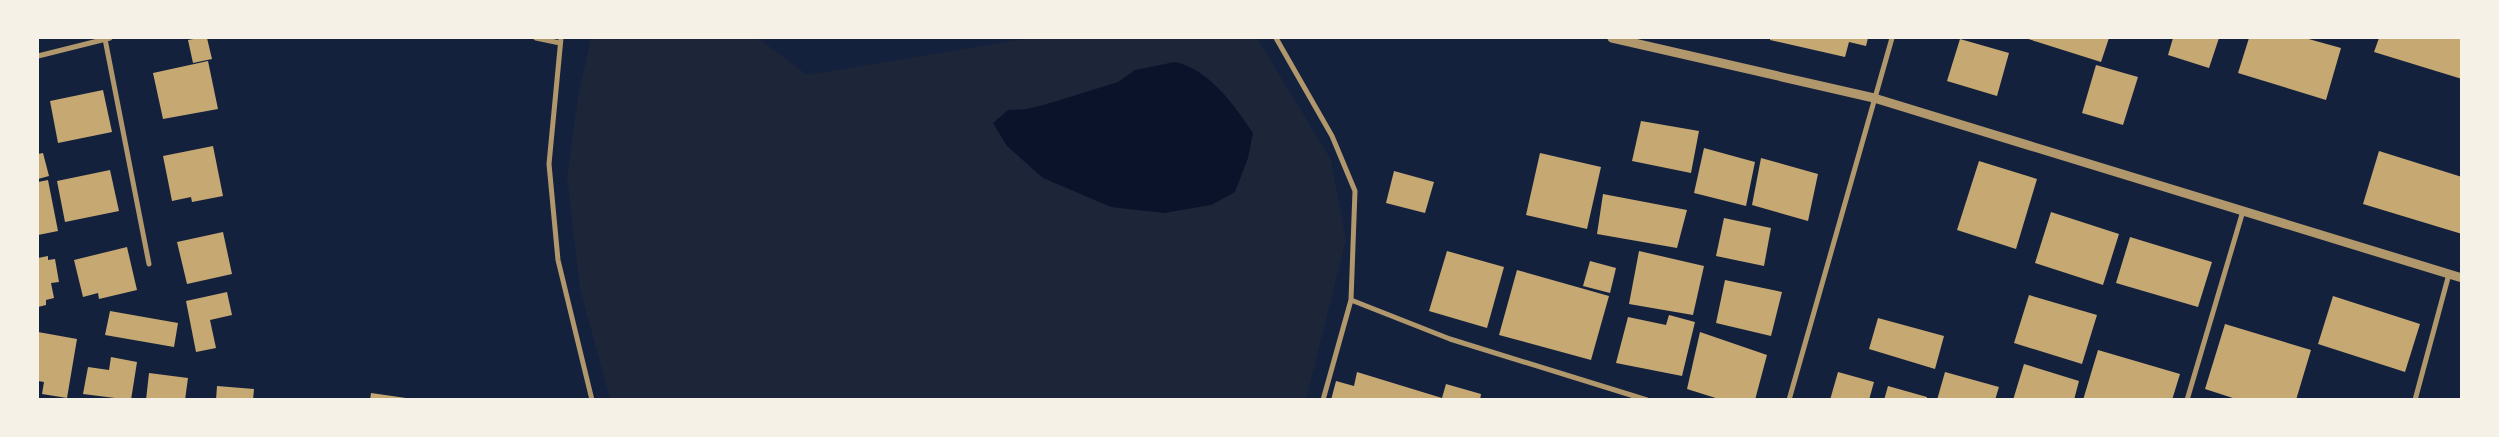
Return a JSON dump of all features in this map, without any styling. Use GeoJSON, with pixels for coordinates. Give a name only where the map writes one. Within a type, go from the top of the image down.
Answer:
{"type":"FeatureCollection","features":[{"type":"Feature","properties":{"kind":"street"},"geometry":{"type":"LineString","coordinates":[[38,56],[87,40],[107,38],[149,264]]}},
{"type":"Feature","properties":{"kind":"street"},"geometry":{"type":"LineString","coordinates":[[536,38],[560,40],[549,164],[558,260],[592,400]]}},
{"type":"Feature","properties":{"kind":"street"},"geometry":{"type":"LineString","coordinates":[[1276,38],[1332,136],[1355,191],[1351,300],[1323,400]]}},
{"type":"Feature","properties":{"kind":"street"},"geometry":{"type":"LineString","coordinates":[[1612,38],[1874,98],[2462,278]]}},
{"type":"Feature","properties":{"kind":"street"},"geometry":{"type":"LineString","coordinates":[[1789,400],[1892,38]]}},
{"type":"Feature","properties":{"kind":"street"},"geometry":{"type":"LineString","coordinates":[[2187,400],[2243,211]]}},
{"type":"Feature","properties":{"kind":"street"},"geometry":{"type":"LineString","coordinates":[[2415,400],[2449,274]]}},
{"type":"Feature","properties":{"kind":"street"},"geometry":{"type":"LineString","coordinates":[[1351,300],[1450,339],[1647,400]]}},
{"type":"Feature","properties":{"kind":"shaded area"},"geometry":{"type":"Polygon","coordinates":[[[591,38],[758,38],[807,75],[1030,38],[1257,38],[1331,160],[1346,240],[1306,399],[610,399],[580,289],[567,177],[579,91],[591,38]]]}},
{"type":"Feature","properties":{"kind":"shaded area"},"geometry":{"type":"Polygon","coordinates":[[[1175,62],[1188,66],[1220,90],[1253,133],[1248,158],[1235,192],[1211,205],[1164,213],[1111,207],[1043,178],[1007,146],[993,123],[1008,110],[1027,109],[1047,104],[1118,82],[1135,70],[1175,62]]]}},
{"type":"Feature","properties":{"kind":"building"},"geometry":{"type":"Polygon","coordinates":[[[207,38],[212,59],[193,63],[188,40],[207,38]]]}},
{"type":"Feature","properties":{"kind":"building"},"geometry":{"type":"Polygon","coordinates":[[[1770,38],[1868,38],[1866,46],[1849,42],[1845,57],[1770,40],[1770,38]]]}},
{"type":"Feature","properties":{"kind":"building"},"geometry":{"type":"Polygon","coordinates":[[[2025,38],[2109,38],[2101,62],[2025,38]]]}},
{"type":"Feature","properties":{"kind":"building"},"geometry":{"type":"Polygon","coordinates":[[[2173,38],[2219,38],[2209,68],[2168,55],[2173,38]]]}},
{"type":"Feature","properties":{"kind":"building"},"geometry":{"type":"Polygon","coordinates":[[[2249,38],[2305,38],[2341,48],[2326,100],[2238,73],[2249,38]]]}},
{"type":"Feature","properties":{"kind":"building"},"geometry":{"type":"Polygon","coordinates":[[[2379,38],[2462,38],[2462,79],[2374,52],[2379,38]]]}},
{"type":"Feature","properties":{"kind":"building"},"geometry":{"type":"Polygon","coordinates":[[[1960,39],[2009,53],[1997,96],[1947,81],[1960,39]]]}},
{"type":"Feature","properties":{"kind":"building"},"geometry":{"type":"Polygon","coordinates":[[[208,61],[218,109],[163,119],[153,73],[208,61]]]}},
{"type":"Feature","properties":{"kind":"building"},"geometry":{"type":"Polygon","coordinates":[[[2096,65],[2138,77],[2123,125],[2082,113],[2096,65]]]}},
{"type":"Feature","properties":{"kind":"building"},"geometry":{"type":"Polygon","coordinates":[[[103,90],[112,132],[58,143],[50,101],[103,90]]]}},
{"type":"Feature","properties":{"kind":"building"},"geometry":{"type":"Polygon","coordinates":[[[1641,121],[1699,131],[1691,173],[1632,161],[1641,121]]]}},
{"type":"Feature","properties":{"kind":"building"},"geometry":{"type":"Polygon","coordinates":[[[213,146],[223,196],[192,202],[191,197],[172,201],[163,156],[213,146]]]}},
{"type":"Feature","properties":{"kind":"building"},"geometry":{"type":"Polygon","coordinates":[[[1704,148],[1755,162],[1746,206],[1694,193],[1704,148]]]}},
{"type":"Feature","properties":{"kind":"building"},"geometry":{"type":"Polygon","coordinates":[[[2379,151],[2462,177],[2462,234],[2363,204],[2379,151]]]}},
{"type":"Feature","properties":{"kind":"building"},"geometry":{"type":"Polygon","coordinates":[[[43,153],[49,176],[38,179],[38,154],[43,153]]]}},
{"type":"Feature","properties":{"kind":"building"},"geometry":{"type":"Polygon","coordinates":[[[1540,153],[1601,167],[1587,229],[1526,215],[1540,153]]]}},
{"type":"Feature","properties":{"kind":"building"},"geometry":{"type":"Polygon","coordinates":[[[1761,158],[1818,174],[1808,221],[1752,205],[1761,158]]]}},
{"type":"Feature","properties":{"kind":"building"},"geometry":{"type":"Polygon","coordinates":[[[1979,161],[2037,179],[2016,249],[1957,230],[1979,161]]]}},
{"type":"Feature","properties":{"kind":"building"},"geometry":{"type":"Polygon","coordinates":[[[110,170],[119,211],[65,222],[57,181],[110,170]]]}},
{"type":"Feature","properties":{"kind":"building"},"geometry":{"type":"Polygon","coordinates":[[[1394,171],[1434,182],[1425,213],[1386,203],[1394,171]]]}},
{"type":"Feature","properties":{"kind":"building"},"geometry":{"type":"Polygon","coordinates":[[[48,180],[58,231],[38,235],[38,182],[48,180]]]}},
{"type":"Feature","properties":{"kind":"building"},"geometry":{"type":"Polygon","coordinates":[[[1603,194],[1687,210],[1677,248],[1597,234],[1603,194]]]}},
{"type":"Feature","properties":{"kind":"building"},"geometry":{"type":"Polygon","coordinates":[[[2051,212],[2119,234],[2103,285],[2035,263],[2051,212]]]}},
{"type":"Feature","properties":{"kind":"building"},"geometry":{"type":"Polygon","coordinates":[[[1724,218],[1771,228],[1764,266],[1716,256],[1724,218]]]}},
{"type":"Feature","properties":{"kind":"building"},"geometry":{"type":"Polygon","coordinates":[[[223,232],[232,274],[187,284],[177,242],[223,232]]]}},
{"type":"Feature","properties":{"kind":"building"},"geometry":{"type":"Polygon","coordinates":[[[2130,237],[2212,262],[2198,307],[2116,283],[2130,237]]]}},
{"type":"Feature","properties":{"kind":"building"},"geometry":{"type":"Polygon","coordinates":[[[127,247],[137,290],[99,299],[98,293],[83,297],[74,260],[127,247]]]}},
{"type":"Feature","properties":{"kind":"building"},"geometry":{"type":"Polygon","coordinates":[[[1447,251],[1504,267],[1487,328],[1429,311],[1447,251]]]}},
{"type":"Feature","properties":{"kind":"building"},"geometry":{"type":"Polygon","coordinates":[[[1639,251],[1704,266],[1693,315],[1629,304],[1639,251]]]}},
{"type":"Feature","properties":{"kind":"building"},"geometry":{"type":"Polygon","coordinates":[[[48,256],[48,260],[55,259],[59,282],[51,283],[54,298],[46,300],[46,305],[38,307],[38,258],[48,256]]]}},
{"type":"Feature","properties":{"kind":"building"},"geometry":{"type":"Polygon","coordinates":[[[1590,261],[1616,268],[1610,293],[1583,286],[1590,261]]]}},
{"type":"Feature","properties":{"kind":"building"},"geometry":{"type":"Polygon","coordinates":[[[1517,270],[1609,296],[1591,360],[1499,335],[1517,270]]]}},
{"type":"Feature","properties":{"kind":"building"},"geometry":{"type":"Polygon","coordinates":[[[1725,280],[1782,292],[1771,336],[1716,323],[1725,280]]]}},
{"type":"Feature","properties":{"kind":"building"},"geometry":{"type":"Polygon","coordinates":[[[227,292],[232,315],[210,320],[216,348],[196,352],[186,301],[227,292]]]}},
{"type":"Feature","properties":{"kind":"building"},"geometry":{"type":"Polygon","coordinates":[[[2029,295],[2097,315],[2082,364],[2014,343],[2029,295]]]}},
{"type":"Feature","properties":{"kind":"building"},"geometry":{"type":"Polygon","coordinates":[[[2333,296],[2420,324],[2405,372],[2318,344],[2333,296]]]}},
{"type":"Feature","properties":{"kind":"building"},"geometry":{"type":"Polygon","coordinates":[[[110,311],[178,323],[174,347],[105,335],[110,311]]]}},
{"type":"Feature","properties":{"kind":"building"},"geometry":{"type":"Polygon","coordinates":[[[1669,315],[1695,322],[1682,376],[1616,363],[1628,317],[1666,325],[1669,315]]]}},
{"type":"Feature","properties":{"kind":"building"},"geometry":{"type":"Polygon","coordinates":[[[1878,318],[1944,336],[1935,369],[1869,349],[1878,318]]]}},
{"type":"Feature","properties":{"kind":"building"},"geometry":{"type":"Polygon","coordinates":[[[2225,324],[2311,350],[2296,400],[2239,400],[2205,389],[2225,324]]]}},
{"type":"Feature","properties":{"kind":"building"},"geometry":{"type":"Polygon","coordinates":[[[38,332],[77,339],[67,398],[42,394],[44,382],[38,381],[38,332]]]}},
{"type":"Feature","properties":{"kind":"building"},"geometry":{"type":"Polygon","coordinates":[[[1700,332],[1767,355],[1755,400],[1722,400],[1687,389],[1700,332]]]}},
{"type":"Feature","properties":{"kind":"building"},"geometry":{"type":"Polygon","coordinates":[[[2098,350],[2180,374],[2172,400],[2083,400],[2098,350]]]}},
{"type":"Feature","properties":{"kind":"building"},"geometry":{"type":"Polygon","coordinates":[[[111,357],[137,362],[131,400],[83,394],[88,367],[109,370],[111,357]]]}},
{"type":"Feature","properties":{"kind":"building"},"geometry":{"type":"Polygon","coordinates":[[[2024,364],[2079,381],[2074,400],[2013,400],[2024,364]]]}},
{"type":"Feature","properties":{"kind":"building"},"geometry":{"type":"Polygon","coordinates":[[[1357,372],[1442,398],[1446,384],[1481,394],[1480,400],[1331,400],[1336,381],[1354,386],[1357,372]]]}},
{"type":"Feature","properties":{"kind":"building"},"geometry":{"type":"Polygon","coordinates":[[[1838,372],[1874,382],[1869,400],[1830,400],[1838,372]]]}},
{"type":"Feature","properties":{"kind":"building"},"geometry":{"type":"Polygon","coordinates":[[[1945,372],[1999,387],[1995,400],[1937,400],[1945,372]]]}},
{"type":"Feature","properties":{"kind":"building"},"geometry":{"type":"Polygon","coordinates":[[[149,373],[188,378],[185,400],[146,400],[149,373]]]}},
{"type":"Feature","properties":{"kind":"building"},"geometry":{"type":"Polygon","coordinates":[[[217,386],[254,389],[253,400],[216,400],[217,386]]]}},
{"type":"Feature","properties":{"kind":"building"},"geometry":{"type":"Polygon","coordinates":[[[1888,386],[1927,397],[1927,400],[1884,400],[1888,386]]]}},
{"type":"Feature","properties":{"kind":"building"},"geometry":{"type":"Polygon","coordinates":[[[371,393],[406,398],[406,400],[370,400],[371,393]]]}}]}
